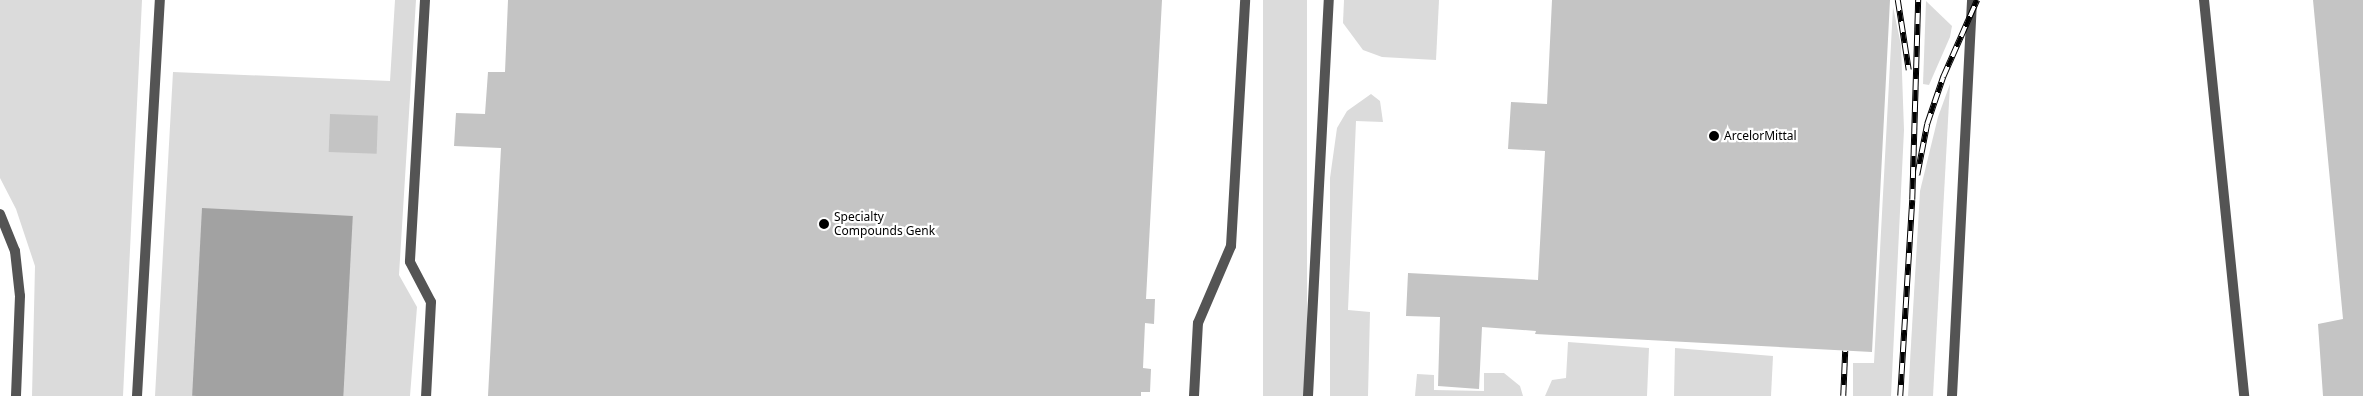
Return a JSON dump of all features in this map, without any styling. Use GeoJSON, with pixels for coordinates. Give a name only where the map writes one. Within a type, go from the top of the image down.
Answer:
{"type":"FeatureCollection","features":[{"type":"Feature","properties":{"kind":"street"},"geometry":{"type":"LineString","coordinates":[[137,396],[160,0]]}},
{"type":"Feature","properties":{"kind":"street"},"geometry":{"type":"LineString","coordinates":[[425,0],[410,262],[431,302],[426,396]]}},
{"type":"Feature","properties":{"kind":"street"},"geometry":{"type":"LineString","coordinates":[[1194,396],[1198,323],[1231,246],[1245,0]]}},
{"type":"Feature","properties":{"kind":"street"},"geometry":{"type":"LineString","coordinates":[[1308,396],[1329,0]]}},
{"type":"Feature","properties":{"kind":"street"},"geometry":{"type":"LineString","coordinates":[[1952,396],[1972,0]]}},
{"type":"Feature","properties":{"kind":"street"},"geometry":{"type":"LineString","coordinates":[[2204,0],[2244,396]]}},
{"type":"Feature","properties":{"kind":"street"},"geometry":{"type":"LineString","coordinates":[[0,214],[15,251],[20,296],[16,396]]}},
{"type":"Feature","properties":{"kind":"shaded area"},"geometry":{"type":"Polygon","coordinates":[[[0,0],[142,0],[123,396],[32,396],[35,266],[16,209],[0,178],[0,0]]]}},
{"type":"Feature","properties":{"kind":"shaded area"},"geometry":{"type":"Polygon","coordinates":[[[395,0],[416,0],[399,275],[417,307],[410,396],[155,396],[173,72],[390,81],[395,0]]]}},
{"type":"Feature","properties":{"kind":"shaded area"},"geometry":{"type":"Polygon","coordinates":[[[1263,0],[1307,0],[1307,396],[1263,396],[1263,0]]]}},
{"type":"Feature","properties":{"kind":"shaded area"},"geometry":{"type":"Polygon","coordinates":[[[1344,0],[1439,0],[1436,60],[1382,57],[1363,50],[1343,23],[1344,0]]]}},
{"type":"Feature","properties":{"kind":"shaded area"},"geometry":{"type":"Polygon","coordinates":[[[1926,1],[1952,26],[1950,37],[1929,85],[1923,84],[1926,1]]]}},
{"type":"Feature","properties":{"kind":"shaded area"},"geometry":{"type":"Polygon","coordinates":[[[1893,7],[1901,45],[1904,130],[1891,396],[1853,396],[1853,363],[1874,363],[1893,7]]]}},
{"type":"Feature","properties":{"kind":"shaded area"},"geometry":{"type":"Polygon","coordinates":[[[1950,84],[1933,396],[1908,396],[1920,191],[1938,117],[1950,84]]]}},
{"type":"Feature","properties":{"kind":"shaded area"},"geometry":{"type":"Polygon","coordinates":[[[1371,94],[1380,101],[1383,122],[1356,121],[1348,310],[1370,312],[1368,396],[1330,396],[1330,178],[1337,128],[1347,111],[1371,94]]]}},
{"type":"Feature","properties":{"kind":"shaded area"},"geometry":{"type":"Polygon","coordinates":[[[202,208],[353,216],[343,396],[192,396],[202,208]]]}},
{"type":"Feature","properties":{"kind":"shaded area"},"geometry":{"type":"Polygon","coordinates":[[[1568,342],[1649,348],[1647,396],[1545,396],[1552,380],[1566,378],[1568,342]]]}},
{"type":"Feature","properties":{"kind":"shaded area"},"geometry":{"type":"Polygon","coordinates":[[[1675,348],[1773,356],[1771,396],[1674,396],[1675,348]]]}},
{"type":"Feature","properties":{"kind":"shaded area"},"geometry":{"type":"Polygon","coordinates":[[[1484,373],[1504,373],[1520,386],[1523,396],[1415,396],[1417,374],[1434,375],[1434,390],[1484,391],[1484,373]]]}},
{"type":"Feature","properties":{"kind":"building","name":"Specialty Compounds Genk"},"geometry":{"type":"Polygon","coordinates":[[[508,0],[1162,0],[1146,299],[1155,299],[1154,324],[1145,323],[1143,368],[1151,369],[1150,392],[1141,392],[1141,396],[488,396],[501,148],[454,146],[456,113],[485,114],[488,72],[505,72],[508,0]]]}},
{"type":"Feature","properties":{"kind":"building","name":"ArcelorMittal"},"geometry":{"type":"Polygon","coordinates":[[[1552,0],[1890,0],[1872,352],[1535,334],[1536,331],[1482,327],[1479,389],[1438,386],[1440,317],[1406,316],[1408,273],[1538,280],[1545,151],[1508,149],[1511,102],[1547,104],[1552,0]]]}},
{"type":"Feature","properties":{"kind":"building"},"geometry":{"type":"Polygon","coordinates":[[[2313,0],[2363,0],[2363,396],[2323,396],[2318,324],[2343,319],[2313,0]]]}},
{"type":"Feature","properties":{"kind":"building"},"geometry":{"type":"Polygon","coordinates":[[[330,114],[378,116],[377,154],[329,152],[330,114]]]}},
{"type":"Feature","properties":{"kind":"railway"},"geometry":{"type":"LineString","coordinates":[[1898,0],[1909,70]]}},
{"type":"Feature","properties":{"kind":"railway"},"geometry":{"type":"LineString","coordinates":[[1900,396],[1912,200],[1918,0]]}},
{"type":"Feature","properties":{"kind":"railway"},"geometry":{"type":"LineString","coordinates":[[1917,175],[1927,124],[1943,77],[1977,0]]}},
{"type":"Feature","properties":{"kind":"railway"},"geometry":{"type":"LineString","coordinates":[[1843,396],[1845,351]]}},
{"type":"Feature","properties":{"kind":"place","name":"ArcelorMittal"},"geometry":{"type":"Point","coordinates":[1714,136]}},
{"type":"Feature","properties":{"kind":"place","name":"Specialty Compounds Genk"},"geometry":{"type":"Point","coordinates":[824,224]}}]}
